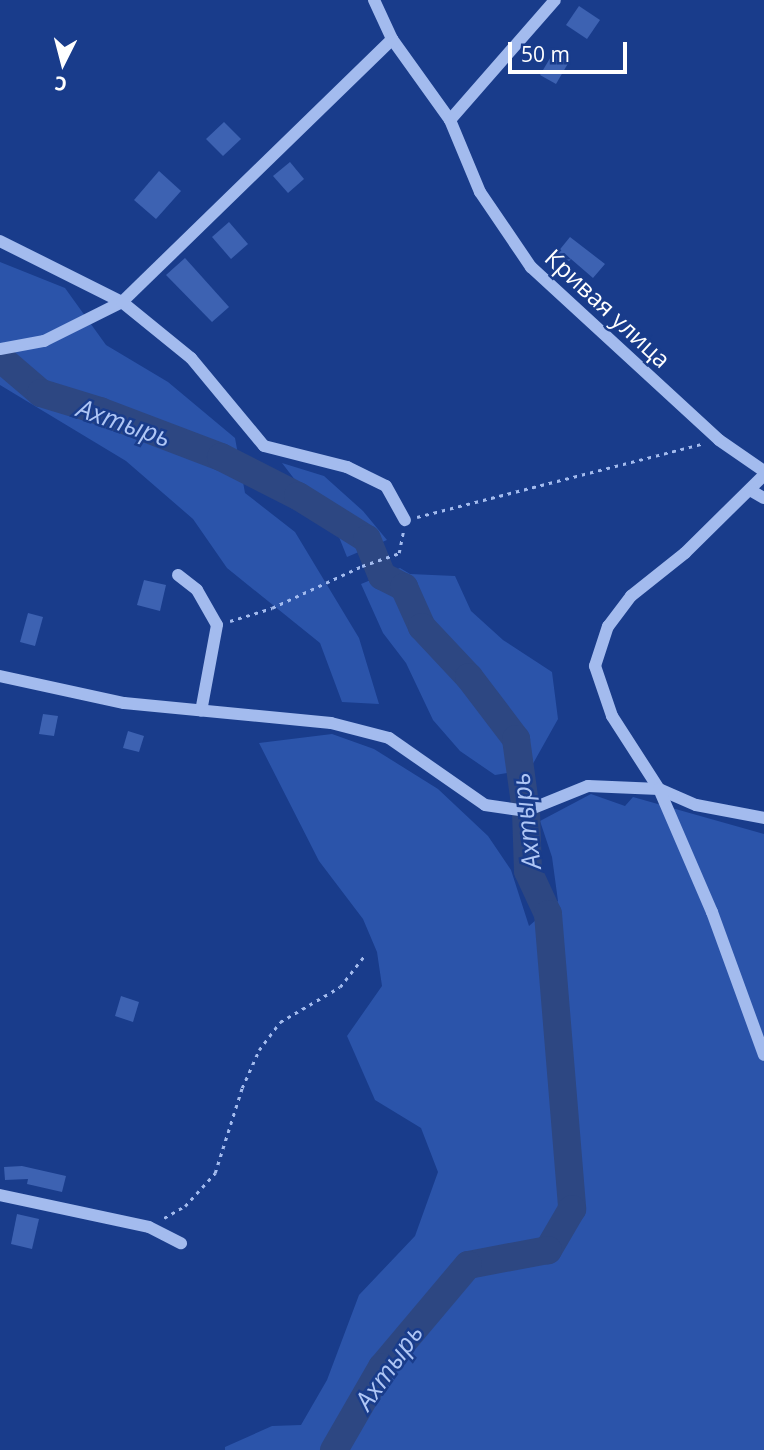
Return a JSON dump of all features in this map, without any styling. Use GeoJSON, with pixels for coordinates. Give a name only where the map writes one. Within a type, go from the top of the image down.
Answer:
{"type":"FeatureCollection","features":[{"type":"Feature","properties":{"kind":"street","name":"Кривая улица"},"geometry":{"type":"LineString","coordinates":[[374,0],[392,39],[450,120],[480,192],[531,267],[719,440],[764,473]]}},
{"type":"Feature","properties":{"kind":"street"},"geometry":{"type":"LineString","coordinates":[[450,120],[555,0]]}},
{"type":"Feature","properties":{"kind":"street"},"geometry":{"type":"LineString","coordinates":[[0,349],[44,341],[122,302],[392,39]]}},
{"type":"Feature","properties":{"kind":"street"},"geometry":{"type":"LineString","coordinates":[[0,241],[122,302],[191,358],[264,446],[347,467],[377,481],[386,486],[405,520]]}},
{"type":"Feature","properties":{"kind":"street"},"geometry":{"type":"LineString","coordinates":[[764,473],[685,553],[631,596],[608,626],[595,666],[612,716],[659,789],[712,912],[764,1055]]}},
{"type":"Feature","properties":{"kind":"street"},"geometry":{"type":"LineString","coordinates":[[750,490],[764,498]]}},
{"type":"Feature","properties":{"kind":"street"},"geometry":{"type":"LineString","coordinates":[[178,575],[197,590],[217,625],[201,711]]}},
{"type":"Feature","properties":{"kind":"street"},"geometry":{"type":"LineString","coordinates":[[0,676],[124,702],[331,723],[389,738],[485,805],[526,811],[588,786],[659,789],[696,805],[764,818]]}},
{"type":"Feature","properties":{"kind":"street"},"geometry":{"type":"LineString","coordinates":[[0,1195],[149,1227],[181,1244]]}},
{"type":"Feature","properties":{"kind":"path"},"geometry":{"type":"LineString","coordinates":[[217,625],[272,608],[362,566],[399,553],[405,520],[719,440]]}},
{"type":"Feature","properties":{"kind":"path"},"geometry":{"type":"LineString","coordinates":[[149,1227],[184,1206],[215,1173],[248,1076],[259,1051],[280,1022],[340,987],[364,956]]}},
{"type":"Feature","properties":{"kind":"shaded area"},"geometry":{"type":"Polygon","coordinates":[[[0,262],[65,288],[106,345],[168,382],[235,438],[245,493],[295,532],[359,638],[379,704],[342,702],[320,643],[227,568],[193,519],[126,461],[0,385],[0,262]]]}},
{"type":"Feature","properties":{"kind":"shaded area"},"geometry":{"type":"Polygon","coordinates":[[[282,463],[324,476],[363,511],[387,540],[347,557],[339,537],[282,463]]]}},
{"type":"Feature","properties":{"kind":"shaded area"},"geometry":{"type":"Polygon","coordinates":[[[400,568],[410,574],[455,576],[471,611],[503,640],[552,672],[558,719],[530,769],[495,775],[460,751],[433,720],[406,663],[383,633],[361,584],[400,568]]]}},
{"type":"Feature","properties":{"kind":"shaded area"},"geometry":{"type":"Polygon","coordinates":[[[332,734],[374,749],[438,789],[488,836],[511,870],[529,926],[558,901],[552,857],[540,821],[591,794],[625,806],[633,797],[764,834],[764,1450],[225,1450],[225,1447],[272,1426],[301,1425],[327,1380],[359,1295],[415,1236],[438,1172],[421,1128],[375,1100],[347,1036],[382,986],[377,952],[363,919],[319,861],[259,743],[332,734]]]}},
{"type":"Feature","properties":{"kind":"building"},"geometry":{"type":"Polygon","coordinates":[[[579,6],[600,20],[587,39],[566,25],[579,6]]]}},
{"type":"Feature","properties":{"kind":"building"},"geometry":{"type":"Polygon","coordinates":[[[555,50],[570,60],[556,84],[540,75],[555,50]]]}},
{"type":"Feature","properties":{"kind":"building"},"geometry":{"type":"Polygon","coordinates":[[[224,122],[241,139],[223,156],[206,139],[224,122]]]}},
{"type":"Feature","properties":{"kind":"building"},"geometry":{"type":"Polygon","coordinates":[[[290,162],[304,179],[288,193],[273,176],[290,162]]]}},
{"type":"Feature","properties":{"kind":"building"},"geometry":{"type":"Polygon","coordinates":[[[159,171],[181,191],[156,219],[134,200],[159,171]]]}},
{"type":"Feature","properties":{"kind":"building"},"geometry":{"type":"Polygon","coordinates":[[[229,222],[248,244],[231,259],[212,237],[229,222]]]}},
{"type":"Feature","properties":{"kind":"building"},"geometry":{"type":"Polygon","coordinates":[[[570,237],[605,264],[593,278],[571,259],[569,261],[557,253],[570,237]]]}},
{"type":"Feature","properties":{"kind":"building"},"geometry":{"type":"Polygon","coordinates":[[[185,258],[229,307],[212,322],[166,275],[185,258]]]}},
{"type":"Feature","properties":{"kind":"building"},"geometry":{"type":"Polygon","coordinates":[[[144,580],[166,585],[160,611],[137,605],[144,580]]]}},
{"type":"Feature","properties":{"kind":"building"},"geometry":{"type":"Polygon","coordinates":[[[28,613],[43,617],[35,646],[20,642],[28,613]]]}},
{"type":"Feature","properties":{"kind":"building"},"geometry":{"type":"Polygon","coordinates":[[[43,714],[58,716],[54,736],[39,734],[43,714]]]}},
{"type":"Feature","properties":{"kind":"building"},"geometry":{"type":"Polygon","coordinates":[[[128,731],[144,736],[139,752],[123,748],[128,731]]]}},
{"type":"Feature","properties":{"kind":"building"},"geometry":{"type":"Polygon","coordinates":[[[121,996],[139,1002],[133,1022],[115,1016],[121,996]]]}},
{"type":"Feature","properties":{"kind":"building"},"geometry":{"type":"Polygon","coordinates":[[[22,1166],[66,1176],[62,1192],[27,1184],[28,1179],[5,1180],[4,1167],[22,1166]]]}},
{"type":"Feature","properties":{"kind":"building"},"geometry":{"type":"Polygon","coordinates":[[[17,1214],[39,1219],[32,1249],[11,1244],[17,1214]]]}},
{"type":"Feature","properties":{"kind":"waterway","name":"Ахтырь"},"geometry":{"type":"LineString","coordinates":[[0,358],[41,393],[100,411],[221,457],[298,496],[367,539],[382,576],[404,587],[422,627],[469,677],[516,739],[526,811],[528,871],[548,914],[572,1209],[548,1250],[468,1265],[382,1367],[334,1450]]}}]}
